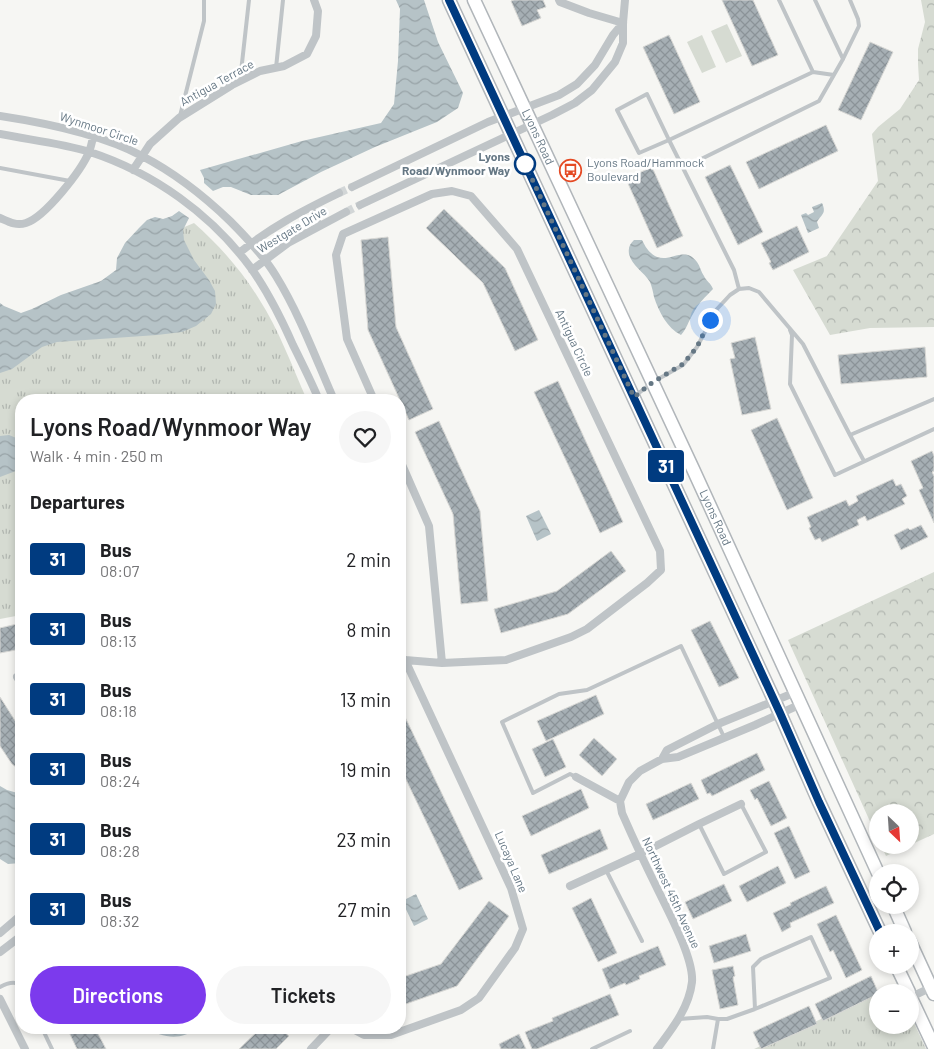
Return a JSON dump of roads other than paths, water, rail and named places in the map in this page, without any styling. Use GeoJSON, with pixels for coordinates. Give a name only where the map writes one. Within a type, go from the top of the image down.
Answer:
{"type":"FeatureCollection","features":[{"type":"Feature","properties":{"kind":"main road","name":"Lyons Road"},"geometry":{"type":"LineString","coordinates":[[449,0],[876,924]]}},
{"type":"Feature","properties":{"kind":"main road","name":"Lyons Road"},"geometry":{"type":"LineString","coordinates":[[474,0],[653,382],[874,864]]}},
{"type":"Feature","properties":{"kind":"main road"},"geometry":{"type":"LineString","coordinates":[[919,960],[933,989]]}},
{"type":"Feature","properties":{"kind":"main road"},"geometry":{"type":"LineString","coordinates":[[919,1014],[934,1047]]}},
{"type":"Feature","properties":{"kind":"street","name":"Antigua Terrace"},"geometry":{"type":"LineString","coordinates":[[133,170],[141,155],[150,144],[179,118],[260,71],[284,66],[307,54],[316,36],[318,11],[314,0]]}},
{"type":"Feature","properties":{"kind":"street"},"geometry":{"type":"LineString","coordinates":[[559,0],[589,13],[623,23]]}},
{"type":"Feature","properties":{"kind":"street"},"geometry":{"type":"LineString","coordinates":[[360,205],[575,104],[592,90],[615,62],[623,43],[625,0]]}},
{"type":"Feature","properties":{"kind":"street"},"geometry":{"type":"LineString","coordinates":[[352,187],[503,115],[559,95],[577,84],[595,65],[613,35],[623,23]]}},
{"type":"Feature","properties":{"kind":"street","name":"Wynmoor Circle"},"geometry":{"type":"LineString","coordinates":[[0,116],[73,130],[141,155],[189,185],[218,209],[250,243],[275,275],[291,303],[331,394]]}},
{"type":"Feature","properties":{"kind":"street","name":"Wynmoor Circle"},"geometry":{"type":"LineString","coordinates":[[0,134],[89,152],[128,166],[167,189],[208,220],[239,253],[272,300],[316,394]]}},
{"type":"Feature","properties":{"kind":"street"},"geometry":{"type":"LineString","coordinates":[[0,218],[15,224],[26,223],[39,216],[70,181],[89,152],[93,137]]}},
{"type":"Feature","properties":{"kind":"street","name":"Antigua Circle"},"geometry":{"type":"LineString","coordinates":[[371,394],[347,339],[336,255],[344,234],[432,194],[452,191],[470,196],[517,249],[660,551],[661,570],[648,583],[587,629],[571,638],[506,660],[442,663],[406,660]]}},
{"type":"Feature","properties":{"kind":"street","name":"Westgate Drive"},"geometry":{"type":"LineString","coordinates":[[239,253],[250,243],[291,217],[339,194]]}},
{"type":"Feature","properties":{"kind":"street","name":"Westgate Drive"},"geometry":{"type":"LineString","coordinates":[[252,270],[288,243],[346,212]]}},
{"type":"Feature","properties":{"kind":"street"},"geometry":{"type":"LineString","coordinates":[[406,474],[429,526],[442,663]]}},
{"type":"Feature","properties":{"kind":"street","name":"Lucaya Lane"},"geometry":{"type":"LineString","coordinates":[[406,668],[511,888],[523,929],[515,948],[479,998],[461,1010],[406,1030]]}},
{"type":"Feature","properties":{"kind":"street"},"geometry":{"type":"LineString","coordinates":[[662,759],[667,750],[718,724],[777,708],[798,698]]}},
{"type":"Feature","properties":{"kind":"street"},"geometry":{"type":"LineString","coordinates":[[576,777],[620,801],[629,782],[640,771],[662,759],[678,757],[755,725],[777,708],[798,698]]}},
{"type":"Feature","properties":{"kind":"street","name":"Northwest 45th Avenue"},"geometry":{"type":"LineString","coordinates":[[620,801],[622,813],[689,960],[692,981],[687,1003],[678,1021],[657,1049]]}},
{"type":"Feature","properties":{"kind":"street"},"geometry":{"type":"LineString","coordinates":[[570,886],[640,854],[740,804]]}},
{"type":"Feature","properties":{"kind":"street"},"geometry":{"type":"LineString","coordinates":[[0,933],[15,920]]}},
{"type":"Feature","properties":{"kind":"street"},"geometry":{"type":"LineString","coordinates":[[0,952],[15,941]]}},
{"type":"Feature","properties":{"kind":"street"},"geometry":{"type":"LineString","coordinates":[[919,993],[933,989]]}},
{"type":"Feature","properties":{"kind":"street"},"geometry":{"type":"LineString","coordinates":[[0,999],[15,1029]]}},
{"type":"Feature","properties":{"kind":"street"},"geometry":{"type":"LineString","coordinates":[[18,1034],[25,1049]]}},
{"type":"Feature","properties":{"kind":"street"},"geometry":{"type":"LineString","coordinates":[[311,1049],[325,1034]]}},
{"type":"Feature","properties":{"kind":"street","name":"Lucaya Lane"},"geometry":{"type":"LineString","coordinates":[[362,1034],[394,1034]]}},
{"type":"Feature","properties":{"kind":"lane"},"geometry":{"type":"LineString","coordinates":[[179,118],[204,21],[204,0]]}},
{"type":"Feature","properties":{"kind":"lane"},"geometry":{"type":"LineString","coordinates":[[240,81],[249,0]]}},
{"type":"Feature","properties":{"kind":"lane"},"geometry":{"type":"LineString","coordinates":[[276,68],[283,0]]}},
{"type":"Feature","properties":{"kind":"lane"},"geometry":{"type":"LineString","coordinates":[[779,0],[812,72]]}},
{"type":"Feature","properties":{"kind":"lane"},"geometry":{"type":"LineString","coordinates":[[815,0],[843,59]]}},
{"type":"Feature","properties":{"kind":"lane"},"geometry":{"type":"LineString","coordinates":[[683,168],[819,102],[859,26],[850,0]]}},
{"type":"Feature","properties":{"kind":"lane"},"geometry":{"type":"LineString","coordinates":[[739,289],[734,270],[669,140],[647,94],[617,110],[639,154],[669,140],[812,72],[834,75]]}},
{"type":"Feature","properties":{"kind":"lane"},"geometry":{"type":"LineString","coordinates":[[0,168],[70,181]]}},
{"type":"Feature","properties":{"kind":"lane"},"geometry":{"type":"LineString","coordinates":[[312,207],[321,225]]}},
{"type":"Feature","properties":{"kind":"lane"},"geometry":{"type":"LineString","coordinates":[[634,397],[653,382],[683,364],[697,347],[717,309],[730,295],[739,289],[749,288],[759,292],[804,344],[864,461]]}},
{"type":"Feature","properties":{"kind":"lane"},"geometry":{"type":"LineString","coordinates":[[790,328],[792,335],[790,384],[835,475],[934,429]]}},
{"type":"Feature","properties":{"kind":"lane"},"geometry":{"type":"LineString","coordinates":[[850,435],[934,399]]}},
{"type":"Feature","properties":{"kind":"lane"},"geometry":{"type":"LineString","coordinates":[[576,777],[570,774],[533,793],[502,722],[559,694],[587,690],[681,646],[724,737]]}},
{"type":"Feature","properties":{"kind":"lane"},"geometry":{"type":"LineString","coordinates":[[699,824],[724,874],[766,852],[740,804]]}},
{"type":"Feature","properties":{"kind":"lane"},"geometry":{"type":"LineString","coordinates":[[606,870],[642,941]]}},
{"type":"Feature","properties":{"kind":"lane"},"geometry":{"type":"LineString","coordinates":[[678,1021],[707,1016],[727,1019],[755,1009],[830,978],[811,937],[761,959],[753,967],[755,1009]]}},
{"type":"Feature","properties":{"kind":"lane"},"geometry":{"type":"LineString","coordinates":[[0,987],[5,984],[15,983]]}},
{"type":"Feature","properties":{"kind":"lane"},"geometry":{"type":"LineString","coordinates":[[713,1049],[718,1019]]}},
{"type":"Feature","properties":{"kind":"lane"},"geometry":{"type":"LineString","coordinates":[[592,1049],[630,1031]]}},
{"type":"Feature","properties":{"kind":"lane"},"geometry":{"type":"LineString","coordinates":[[45,1034],[52,1049]]}},
{"type":"Feature","properties":{"kind":"water"},"geometry":{"type":"Polygon","coordinates":[[[396,0],[424,0],[438,42],[463,93],[458,108],[437,122],[375,147],[321,172],[278,195],[251,195],[231,187],[223,187],[213,191],[204,183],[200,170],[302,141],[381,123],[394,104],[400,9],[396,0]]]}},
{"type":"Feature","properties":{"kind":"water"},"geometry":{"type":"Polygon","coordinates":[[[822,203],[824,212],[817,222],[819,228],[808,233],[801,215],[806,213],[808,215],[814,212],[812,207],[822,203]]]}},
{"type":"Feature","properties":{"kind":"water"},"geometry":{"type":"Polygon","coordinates":[[[179,211],[189,218],[183,230],[184,240],[194,260],[215,291],[216,304],[211,314],[196,326],[182,332],[57,342],[42,347],[12,369],[0,373],[0,303],[21,313],[61,295],[101,281],[116,270],[117,258],[125,243],[147,220],[155,217],[163,219],[179,211]]]}},
{"type":"Feature","properties":{"kind":"water"},"geometry":{"type":"Polygon","coordinates":[[[634,240],[642,240],[648,250],[657,257],[686,255],[692,257],[713,289],[697,307],[681,335],[664,319],[656,303],[650,282],[635,265],[629,254],[630,244],[634,240]]]}},
{"type":"Feature","properties":{"kind":"water"},"geometry":{"type":"Polygon","coordinates":[[[9,435],[15,438],[15,471],[0,477],[0,436],[9,435]]]}},
{"type":"Feature","properties":{"kind":"water"},"geometry":{"type":"Polygon","coordinates":[[[539,510],[551,534],[537,541],[526,516],[539,510]]]}},
{"type":"Feature","properties":{"kind":"water"},"geometry":{"type":"Polygon","coordinates":[[[0,786],[15,792],[15,863],[8,864],[0,859],[0,786]]]}},
{"type":"Feature","properties":{"kind":"water"},"geometry":{"type":"Polygon","coordinates":[[[416,894],[428,919],[414,926],[406,909],[406,899],[416,894]]]}},
{"type":"Feature","properties":{"kind":"water"},"geometry":{"type":"Polygon","coordinates":[[[159,1034],[187,1034],[172,1037],[159,1034]]]}},
{"type":"Feature","properties":{"kind":"tunnel"},"geometry":{"type":"LineString","coordinates":[[339,193],[352,187]]}},
{"type":"Feature","properties":{"kind":"tunnel"},"geometry":{"type":"LineString","coordinates":[[346,212],[360,205]]}},
{"type":"Feature","properties":{"kind":"place","name":"Lyons Road/Wynmoor Way"},"geometry":{"type":"Point","coordinates":[525,164]}},
{"type":"Feature","properties":{"kind":"place","name":"Lyons Road/Hammock Boulevard"},"geometry":{"type":"Point","coordinates":[571,170]}}]}
